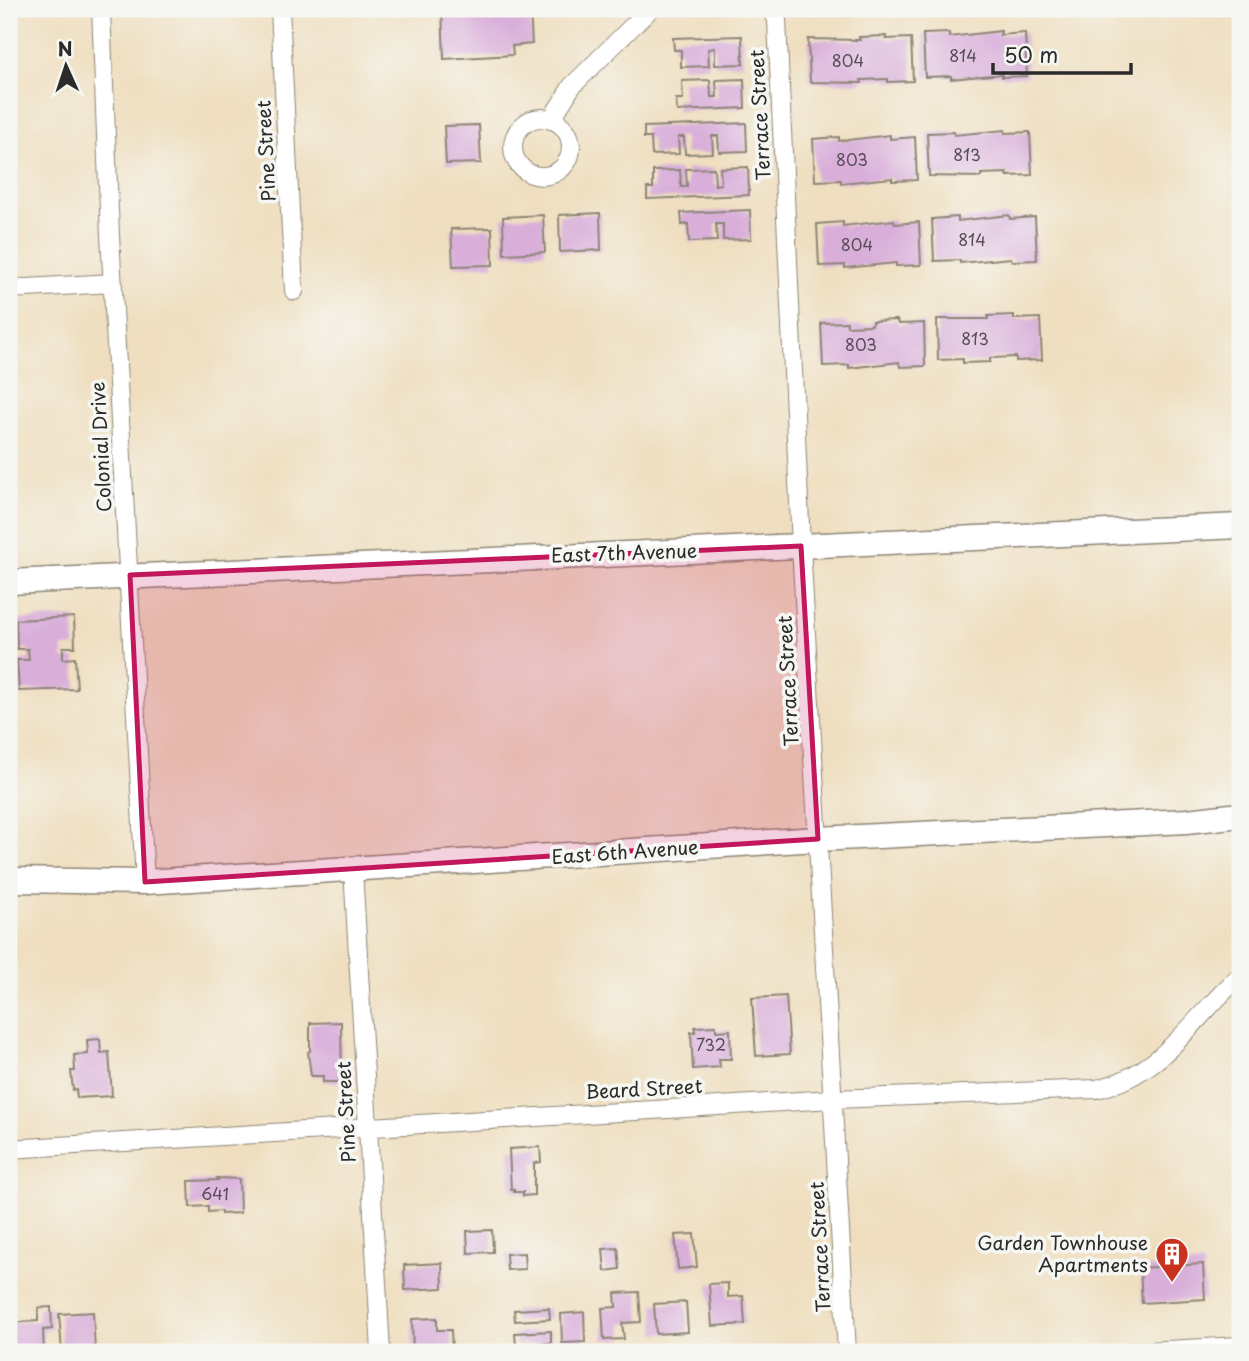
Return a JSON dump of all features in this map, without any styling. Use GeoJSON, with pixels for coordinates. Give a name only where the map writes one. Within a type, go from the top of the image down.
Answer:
{"type":"FeatureCollection","features":[{"type":"Feature","properties":{"kind":"street","name":"Colonial Drive"},"geometry":{"type":"LineString","coordinates":[[101,9],[145,882]]}},
{"type":"Feature","properties":{"kind":"street","name":"Pine Street"},"geometry":{"type":"LineString","coordinates":[[280,9],[294,291]]}},
{"type":"Feature","properties":{"kind":"street"},"geometry":{"type":"LineString","coordinates":[[551,120],[572,86],[650,9]]}},
{"type":"Feature","properties":{"kind":"street","name":"Terrace Street"},"geometry":{"type":"LineString","coordinates":[[772,9],[777,20],[801,546],[847,1352]]}},
{"type":"Feature","properties":{"kind":"street"},"geometry":{"type":"LineString","coordinates":[[9,289],[113,283]]}},
{"type":"Feature","properties":{"kind":"street","name":"East 7th Avenue"},"geometry":{"type":"LineString","coordinates":[[9,582],[1240,526]]}},
{"type":"Feature","properties":{"kind":"street","name":"East 6th Avenue"},"geometry":{"type":"LineString","coordinates":[[9,880],[145,882],[818,839],[1187,821],[1240,815]]}},
{"type":"Feature","properties":{"kind":"street","name":"Pine Street"},"geometry":{"type":"LineString","coordinates":[[353,869],[381,1352]]}},
{"type":"Feature","properties":{"kind":"street","name":"Beard Street"},"geometry":{"type":"LineString","coordinates":[[9,1149],[833,1099],[1096,1088],[1113,1085],[1164,1056],[1213,1000],[1240,976]]}},
{"type":"Feature","properties":{"kind":"street"},"geometry":{"type":"LineString","coordinates":[[1131,1352],[1240,1346]]}},
{"type":"Feature","properties":{"kind":"highlighted area"},"geometry":{"type":"Polygon","coordinates":[[[801,546],[818,839],[145,882],[130,575],[801,546]]]}},
{"type":"Feature","properties":{"kind":"building"},"geometry":{"type":"Polygon","coordinates":[[[442,9],[530,9],[532,44],[512,46],[513,55],[444,59],[442,9]]]}},
{"type":"Feature","properties":{"kind":"building"},"geometry":{"type":"Polygon","coordinates":[[[1001,31],[1000,35],[1025,33],[1027,76],[1002,77],[1002,74],[951,79],[951,76],[925,77],[923,34],[949,33],[949,37],[1001,31]]]}},
{"type":"Feature","properties":{"kind":"building"},"geometry":{"type":"Polygon","coordinates":[[[742,36],[743,64],[715,65],[715,48],[708,49],[709,66],[681,67],[681,50],[674,50],[673,38],[742,36]]]}},
{"type":"Feature","properties":{"kind":"building"},"geometry":{"type":"Polygon","coordinates":[[[886,36],[886,39],[911,38],[913,81],[888,82],[888,79],[861,80],[862,83],[810,82],[808,39],[860,40],[859,37],[886,36]]]}},
{"type":"Feature","properties":{"kind":"building"},"geometry":{"type":"Polygon","coordinates":[[[744,79],[745,108],[677,111],[676,99],[683,99],[682,81],[710,80],[711,97],[717,97],[716,80],[744,79]]]}},
{"type":"Feature","properties":{"kind":"building"},"geometry":{"type":"Polygon","coordinates":[[[746,123],[747,151],[719,152],[718,136],[712,136],[713,153],[685,154],[684,137],[678,137],[679,154],[652,155],[651,138],[644,138],[644,127],[746,123]]]}},
{"type":"Feature","properties":{"kind":"building"},"geometry":{"type":"Polygon","coordinates":[[[479,125],[481,163],[446,164],[444,126],[479,125]]]}},
{"type":"Feature","properties":{"kind":"building"},"geometry":{"type":"Polygon","coordinates":[[[1005,130],[1005,133],[1030,132],[1032,175],[1007,176],[1007,173],[981,174],[981,177],[929,176],[927,133],[954,132],[954,135],[1005,130]]]}},
{"type":"Feature","properties":{"kind":"building"},"geometry":{"type":"Polygon","coordinates":[[[890,135],[890,139],[915,137],[917,180],[892,181],[892,178],[841,183],[841,180],[815,181],[813,139],[839,137],[839,141],[890,135]]]}},
{"type":"Feature","properties":{"kind":"building"},"geometry":{"type":"Polygon","coordinates":[[[748,167],[749,195],[647,199],[647,188],[653,188],[653,171],[680,170],[681,187],[687,187],[686,169],[714,168],[715,185],[721,184],[720,168],[748,167]]]}},
{"type":"Feature","properties":{"kind":"building"},"geometry":{"type":"Polygon","coordinates":[[[750,210],[751,239],[723,240],[723,224],[716,224],[717,241],[689,242],[688,224],[682,225],[681,213],[750,210]]]}},
{"type":"Feature","properties":{"kind":"building"},"geometry":{"type":"Polygon","coordinates":[[[600,213],[601,250],[560,252],[559,215],[600,213]]]}},
{"type":"Feature","properties":{"kind":"building"},"geometry":{"type":"Polygon","coordinates":[[[543,215],[545,252],[504,254],[503,217],[543,215]]]}},
{"type":"Feature","properties":{"kind":"building"},"geometry":{"type":"Polygon","coordinates":[[[1009,215],[1010,219],[1035,217],[1037,260],[1012,261],[1011,258],[960,263],[960,260],[934,261],[932,219],[958,217],[958,221],[1009,215]]]}},
{"type":"Feature","properties":{"kind":"building"},"geometry":{"type":"Polygon","coordinates":[[[894,220],[895,224],[919,222],[921,265],[896,266],[896,263],[845,268],[845,265],[819,266],[817,224],[843,222],[843,226],[894,220]]]}},
{"type":"Feature","properties":{"kind":"building"},"geometry":{"type":"Polygon","coordinates":[[[492,228],[493,265],[453,266],[451,229],[492,228]]]}},
{"type":"Feature","properties":{"kind":"building"},"geometry":{"type":"Polygon","coordinates":[[[1014,315],[1014,319],[1040,318],[1042,360],[1016,361],[1016,357],[963,363],[963,359],[938,360],[937,319],[988,319],[988,316],[1014,315]]]}},
{"type":"Feature","properties":{"kind":"building"},"geometry":{"type":"Polygon","coordinates":[[[897,320],[898,324],[924,323],[925,366],[900,367],[899,362],[849,368],[849,365],[823,366],[821,323],[847,322],[847,326],[897,320]]]}},
{"type":"Feature","properties":{"kind":"building"},"geometry":{"type":"Polygon","coordinates":[[[74,617],[75,647],[63,647],[63,659],[75,658],[77,689],[19,691],[17,660],[29,660],[28,649],[17,649],[16,620],[74,617]]]}},
{"type":"Feature","properties":{"kind":"building"},"geometry":{"type":"Polygon","coordinates":[[[786,996],[790,1054],[756,1056],[752,998],[786,996]]]}},
{"type":"Feature","properties":{"kind":"building"},"geometry":{"type":"Polygon","coordinates":[[[341,1022],[342,1082],[323,1082],[323,1076],[311,1076],[308,1052],[310,1023],[341,1022]]]}},
{"type":"Feature","properties":{"kind":"building"},"geometry":{"type":"Polygon","coordinates":[[[716,1026],[716,1031],[730,1030],[731,1059],[719,1059],[720,1067],[693,1069],[691,1032],[695,1032],[695,1027],[716,1026]]]}},
{"type":"Feature","properties":{"kind":"building"},"geometry":{"type":"Polygon","coordinates":[[[100,1039],[101,1053],[109,1052],[112,1096],[77,1098],[76,1089],[73,1090],[71,1071],[75,1071],[74,1055],[88,1054],[87,1040],[100,1039]]]}},
{"type":"Feature","properties":{"kind":"building"},"geometry":{"type":"Polygon","coordinates":[[[540,1147],[541,1162],[534,1163],[534,1195],[523,1196],[523,1192],[514,1192],[514,1189],[511,1190],[509,1149],[540,1147]]]}},
{"type":"Feature","properties":{"kind":"building"},"geometry":{"type":"Polygon","coordinates":[[[217,1178],[239,1179],[240,1213],[221,1214],[221,1211],[208,1212],[208,1206],[190,1207],[189,1181],[218,1180],[217,1178]]]}},
{"type":"Feature","properties":{"kind":"building"},"geometry":{"type":"Polygon","coordinates":[[[492,1230],[493,1252],[468,1253],[467,1231],[492,1230]]]}},
{"type":"Feature","properties":{"kind":"building"},"geometry":{"type":"Polygon","coordinates":[[[694,1234],[697,1267],[678,1269],[675,1235],[694,1234]]]}},
{"type":"Feature","properties":{"kind":"building"},"geometry":{"type":"Polygon","coordinates":[[[618,1248],[620,1269],[605,1271],[603,1249],[618,1248]]]}},
{"type":"Feature","properties":{"kind":"building"},"geometry":{"type":"Polygon","coordinates":[[[524,1253],[525,1269],[507,1270],[506,1254],[524,1253]]]}},
{"type":"Feature","properties":{"kind":"building"},"geometry":{"type":"Polygon","coordinates":[[[442,1263],[443,1288],[405,1290],[404,1265],[442,1263]]]}},
{"type":"Feature","properties":{"kind":"building","name":"Garden Townhouse Apartments"},"geometry":{"type":"Polygon","coordinates":[[[1203,1264],[1205,1299],[1142,1303],[1140,1268],[1203,1264]]]}},
{"type":"Feature","properties":{"kind":"building"},"geometry":{"type":"Polygon","coordinates":[[[728,1283],[728,1297],[743,1296],[745,1324],[712,1326],[709,1284],[728,1283]]]}},
{"type":"Feature","properties":{"kind":"building"},"geometry":{"type":"Polygon","coordinates":[[[639,1292],[641,1322],[622,1323],[624,1339],[604,1340],[602,1308],[616,1307],[615,1293],[639,1292]]]}},
{"type":"Feature","properties":{"kind":"building"},"geometry":{"type":"Polygon","coordinates":[[[686,1302],[688,1332],[656,1334],[654,1304],[686,1302]]]}},
{"type":"Feature","properties":{"kind":"building"},"geometry":{"type":"Polygon","coordinates":[[[51,1307],[52,1329],[43,1330],[44,1352],[9,1352],[9,1323],[38,1321],[38,1308],[51,1307]]]}},
{"type":"Feature","properties":{"kind":"building"},"geometry":{"type":"Polygon","coordinates":[[[549,1308],[550,1319],[515,1321],[514,1310],[549,1308]]]}},
{"type":"Feature","properties":{"kind":"building"},"geometry":{"type":"Polygon","coordinates":[[[93,1312],[95,1352],[62,1352],[59,1314],[93,1312]]]}},
{"type":"Feature","properties":{"kind":"building"},"geometry":{"type":"Polygon","coordinates":[[[584,1312],[585,1342],[562,1343],[561,1314],[584,1312]]]}},
{"type":"Feature","properties":{"kind":"building"},"geometry":{"type":"Polygon","coordinates":[[[437,1318],[437,1330],[451,1330],[452,1352],[413,1352],[412,1319],[437,1318]]]}},
{"type":"Feature","properties":{"kind":"building"},"geometry":{"type":"Polygon","coordinates":[[[551,1331],[551,1343],[516,1345],[515,1333],[551,1331]]]}},
{"type":"Feature","properties":{"kind":"place","name":"Garden Townhouse Apartments"},"geometry":{"type":"Point","coordinates":[1172,1284]}}]}
